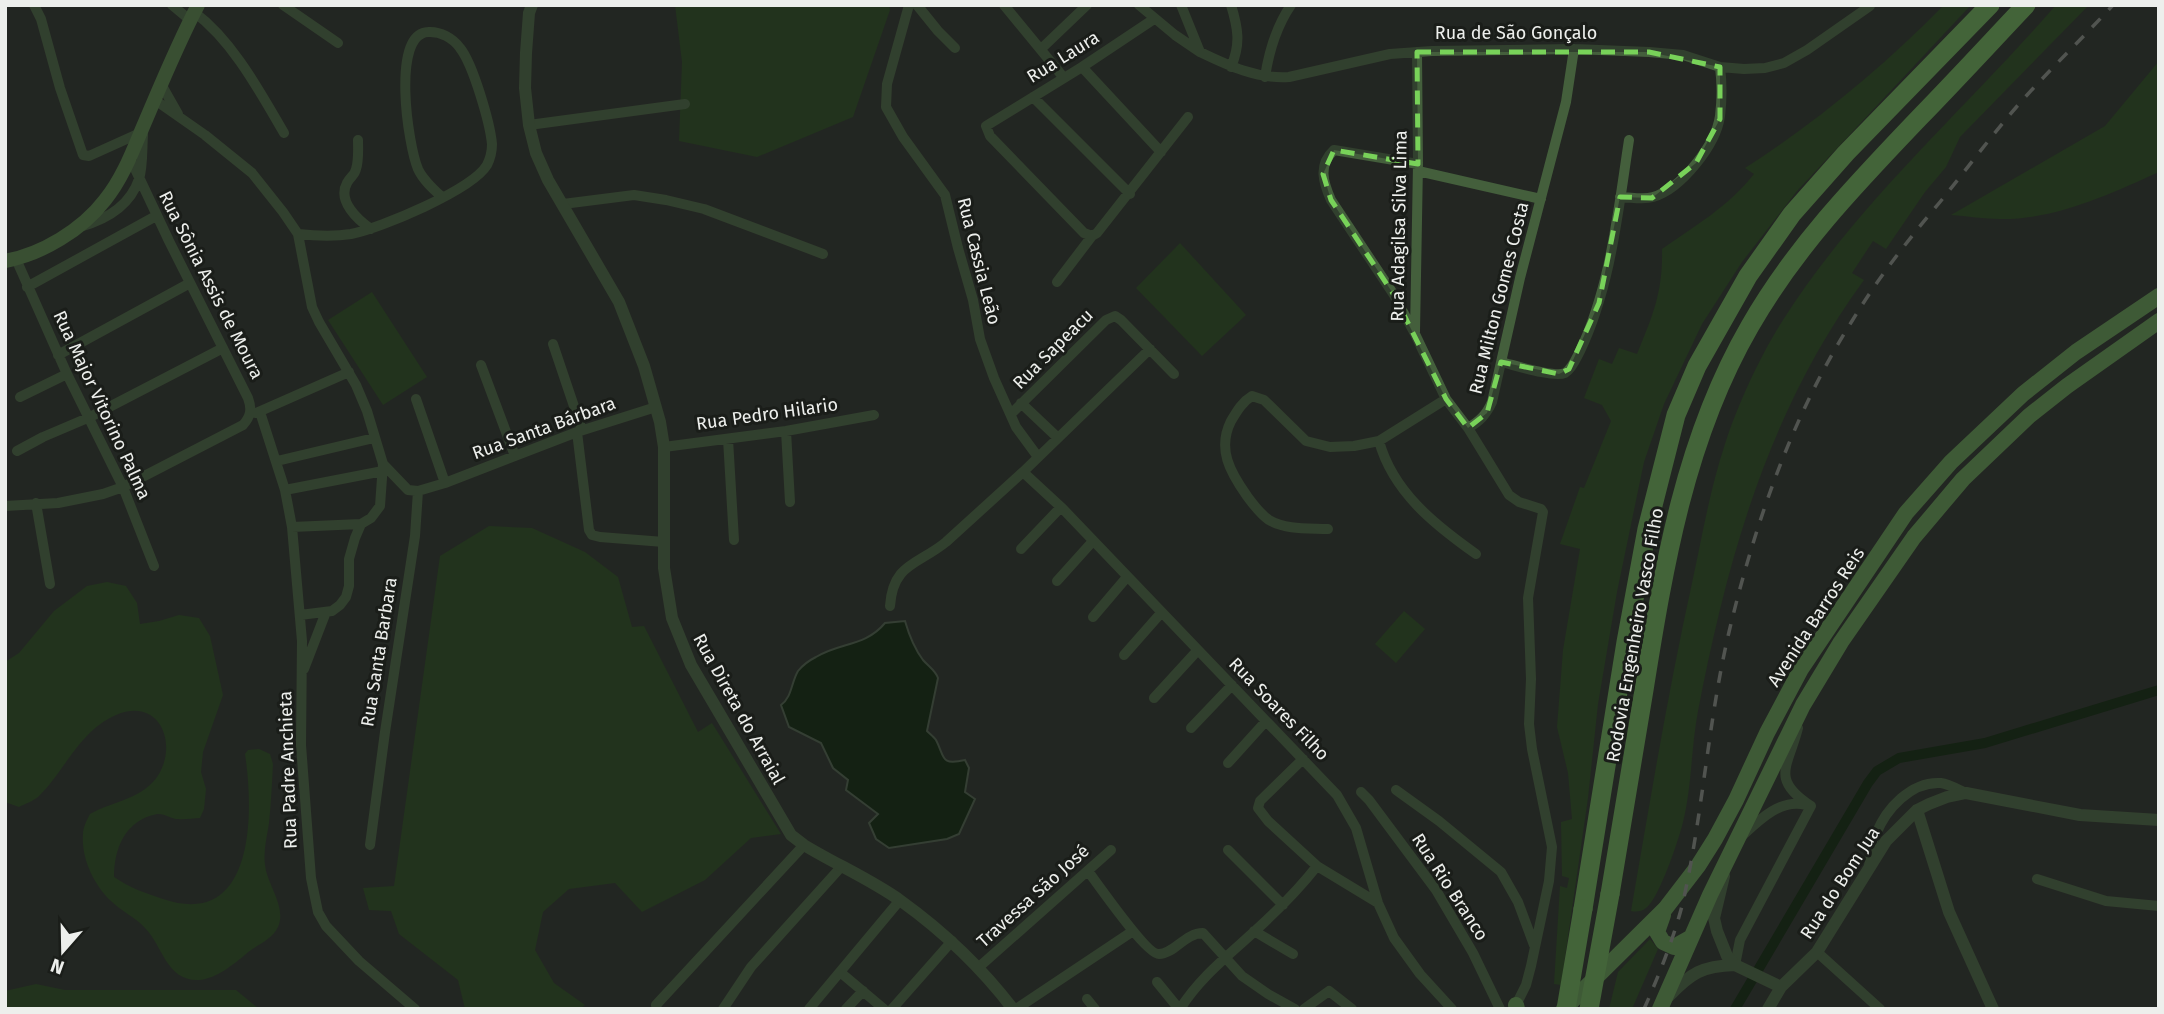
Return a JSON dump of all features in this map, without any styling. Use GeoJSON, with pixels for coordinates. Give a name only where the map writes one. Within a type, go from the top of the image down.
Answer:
{"type":"FeatureCollection","features":[{"type":"Feature","properties":{"kind":"highway","name":"Rodovia Engenheiro Vasco Filho"},"geometry":{"type":"LineString","coordinates":[[1565,1009],[1647,529],[1676,415],[1697,366],[1748,275],[1793,214],[1846,153],[1990,5]]}},
{"type":"Feature","properties":{"kind":"highway","name":"Rodovia Engenheiro Vasco Filho"},"geometry":{"type":"LineString","coordinates":[[1589,1009],[1660,592],[1687,475],[1707,416],[1750,325],[1808,239],[1873,166],[2026,5]]}},
{"type":"Feature","properties":{"kind":"main road"},"geometry":{"type":"LineString","coordinates":[[11,260],[60,239],[77,228],[104,202],[130,158],[194,12]]}},
{"type":"Feature","properties":{"kind":"main road","name":"Avenida Barros Reis"},"geometry":{"type":"LineString","coordinates":[[1565,1009],[1665,909],[1715,839],[1801,669],[1906,513],[1951,462],[2023,394],[2076,352],[2159,296]]}},
{"type":"Feature","properties":{"kind":"main road","name":"Avenida Barros Reis"},"geometry":{"type":"LineString","coordinates":[[1661,1006],[1690,938],[1803,705],[1841,642],[1914,537],[1963,479],[2029,416],[2159,321]]}},
{"type":"Feature","properties":{"kind":"main road"},"geometry":{"type":"LineString","coordinates":[[1665,909],[1658,926],[1658,938],[1674,947],[1690,938]]}},
{"type":"Feature","properties":{"kind":"street"},"geometry":{"type":"LineString","coordinates":[[34,5],[41,19],[60,88],[83,155],[89,156],[142,130],[139,179],[128,198],[117,211],[77,228]]}},
{"type":"Feature","properties":{"kind":"street"},"geometry":{"type":"LineString","coordinates":[[172,5],[194,12],[211,26],[255,83],[284,133]]}},
{"type":"Feature","properties":{"kind":"street"},"geometry":{"type":"LineString","coordinates":[[283,5],[338,43]]}},
{"type":"Feature","properties":{"kind":"street","name":"Rua Direta do Arraial"},"geometry":{"type":"LineString","coordinates":[[532,5],[529,13],[525,88],[529,125],[536,153],[548,180],[619,302],[634,337],[656,407],[664,447],[667,594],[680,642],[691,665],[792,835],[804,845],[900,900],[952,941],[979,967],[1012,1008]]}},
{"type":"Feature","properties":{"kind":"street","name":"Rua Cassia Leão"},"geometry":{"type":"LineString","coordinates":[[909,5],[887,84],[886,107],[903,137],[945,195],[973,300],[980,339],[994,379],[1016,427],[1038,457]]}},
{"type":"Feature","properties":{"kind":"street"},"geometry":{"type":"LineString","coordinates":[[916,5],[955,48]]}},
{"type":"Feature","properties":{"kind":"street"},"geometry":{"type":"LineString","coordinates":[[1004,5],[1064,78]]}},
{"type":"Feature","properties":{"kind":"street"},"geometry":{"type":"LineString","coordinates":[[1041,49],[1087,5]]}},
{"type":"Feature","properties":{"kind":"street","name":"Rua de São Gonçalo"},"geometry":{"type":"LineString","coordinates":[[1139,5],[1200,52],[1265,77],[1289,77],[1377,57],[1417,52],[1574,49],[1683,55],[1720,67],[1765,68],[1784,63],[1807,50],[1870,6]]}},
{"type":"Feature","properties":{"kind":"street"},"geometry":{"type":"LineString","coordinates":[[1181,5],[1200,52]]}},
{"type":"Feature","properties":{"kind":"street"},"geometry":{"type":"LineString","coordinates":[[1231,5],[1238,45],[1231,66]]}},
{"type":"Feature","properties":{"kind":"street"},"geometry":{"type":"LineString","coordinates":[[1265,77],[1273,40],[1291,5]]}},
{"type":"Feature","properties":{"kind":"street","name":"Rua Laura"},"geometry":{"type":"LineString","coordinates":[[1092,236],[1084,233],[990,136],[986,128],[989,123],[1082,67],[1154,19]]}},
{"type":"Feature","properties":{"kind":"street"},"geometry":{"type":"LineString","coordinates":[[298,234],[336,236],[371,229],[442,197],[464,185],[488,164],[492,145],[467,59],[453,41],[443,34],[431,32],[421,33],[412,40],[408,51],[405,85],[409,129],[419,171],[424,180],[442,197]]}},
{"type":"Feature","properties":{"kind":"street","name":"Rua Milton Gomes Costa"},"geometry":{"type":"LineString","coordinates":[[1468,428],[1480,421],[1492,401],[1520,278],[1566,102],[1574,49]]}},
{"type":"Feature","properties":{"kind":"street","name":"Rua Adagilsa Silva Lima"},"geometry":{"type":"LineString","coordinates":[[1417,52],[1415,334],[1446,399],[1468,428]]}},
{"type":"Feature","properties":{"kind":"street"},"geometry":{"type":"LineString","coordinates":[[1082,67],[1161,152]]}},
{"type":"Feature","properties":{"kind":"street"},"geometry":{"type":"LineString","coordinates":[[1620,197],[1652,198],[1681,180],[1696,163],[1720,119],[1720,67]]}},
{"type":"Feature","properties":{"kind":"street"},"geometry":{"type":"LineString","coordinates":[[161,84],[179,116]]}},
{"type":"Feature","properties":{"kind":"street"},"geometry":{"type":"LineString","coordinates":[[1032,97],[1129,194]]}},
{"type":"Feature","properties":{"kind":"street"},"geometry":{"type":"LineString","coordinates":[[155,100],[252,173],[284,212],[298,234],[312,307],[349,372],[367,411],[383,468],[380,506],[371,518],[361,524],[292,527]]}},
{"type":"Feature","properties":{"kind":"street"},"geometry":{"type":"LineString","coordinates":[[529,125],[685,104]]}},
{"type":"Feature","properties":{"kind":"street"},"geometry":{"type":"LineString","coordinates":[[1057,282],[1188,117]]}},
{"type":"Feature","properties":{"kind":"street"},"geometry":{"type":"LineString","coordinates":[[358,140],[357,168],[354,176],[347,182],[346,202],[352,212],[371,229]]}},
{"type":"Feature","properties":{"kind":"street"},"geometry":{"type":"LineString","coordinates":[[1501,362],[1559,374],[1569,369],[1585,340],[1599,303],[1629,141]]}},
{"type":"Feature","properties":{"kind":"street"},"geometry":{"type":"LineString","coordinates":[[1415,334],[1394,295],[1331,200],[1323,174],[1326,158],[1334,150],[1541,199]]}},
{"type":"Feature","properties":{"kind":"street","name":"Rua Sônia Assis de Moura"},"geometry":{"type":"LineString","coordinates":[[130,158],[277,461]]}},
{"type":"Feature","properties":{"kind":"street"},"geometry":{"type":"LineString","coordinates":[[564,204],[634,195],[666,200],[704,209],[823,254]]}},
{"type":"Feature","properties":{"kind":"street"},"geometry":{"type":"LineString","coordinates":[[27,287],[156,216]]}},
{"type":"Feature","properties":{"kind":"street","name":"Rua Major Vitorino Palma"},"geometry":{"type":"LineString","coordinates":[[11,260],[27,287],[123,487],[154,566]]}},
{"type":"Feature","properties":{"kind":"street"},"geometry":{"type":"LineString","coordinates":[[58,355],[190,283]]}},
{"type":"Feature","properties":{"kind":"street","name":"Rua Sapeacu"},"geometry":{"type":"LineString","coordinates":[[1058,438],[1021,403],[1106,320],[1115,316],[1150,349]]}},
{"type":"Feature","properties":{"kind":"street"},"geometry":{"type":"LineString","coordinates":[[553,344],[580,431],[589,530],[592,535],[600,537],[664,542]]}},
{"type":"Feature","properties":{"kind":"street"},"geometry":{"type":"LineString","coordinates":[[17,450],[90,418],[223,348]]}},
{"type":"Feature","properties":{"kind":"street"},"geometry":{"type":"LineString","coordinates":[[890,606],[894,583],[900,573],[946,542],[1150,349],[1174,374]]}},
{"type":"Feature","properties":{"kind":"street"},"geometry":{"type":"LineString","coordinates":[[481,365],[515,456]]}},
{"type":"Feature","properties":{"kind":"street"},"geometry":{"type":"LineString","coordinates":[[5,506],[81,500],[123,487],[243,425],[255,414],[349,372]]}},
{"type":"Feature","properties":{"kind":"street"},"geometry":{"type":"LineString","coordinates":[[20,397],[67,374]]}},
{"type":"Feature","properties":{"kind":"street"},"geometry":{"type":"LineString","coordinates":[[1328,529],[1288,527],[1269,520],[1256,508],[1235,479],[1226,459],[1224,442],[1236,412],[1247,399],[1252,396],[1264,400],[1300,436],[1317,445],[1330,447],[1379,441],[1446,399]]}},
{"type":"Feature","properties":{"kind":"street"},"geometry":{"type":"LineString","coordinates":[[383,468],[408,490],[418,491],[445,484],[416,399]]}},
{"type":"Feature","properties":{"kind":"street"},"geometry":{"type":"LineString","coordinates":[[1011,414],[1021,403]]}},
{"type":"Feature","properties":{"kind":"street","name":"Rua Santa Bárbara"},"geometry":{"type":"LineString","coordinates":[[445,484],[580,431],[656,407]]}},
{"type":"Feature","properties":{"kind":"street","name":"Rua Pedro Hilario"},"geometry":{"type":"LineString","coordinates":[[664,447],[786,431],[874,415]]}},
{"type":"Feature","properties":{"kind":"street"},"geometry":{"type":"LineString","coordinates":[[1468,428],[1509,495],[1519,502],[1541,509],[1543,513],[1528,598],[1531,679],[1529,724],[1552,847],[1549,881],[1526,985],[1512,1008]]}},
{"type":"Feature","properties":{"kind":"street"},"geometry":{"type":"LineString","coordinates":[[786,431],[790,502]]}},
{"type":"Feature","properties":{"kind":"street"},"geometry":{"type":"LineString","coordinates":[[277,461],[374,438]]}},
{"type":"Feature","properties":{"kind":"street"},"geometry":{"type":"LineString","coordinates":[[728,439],[734,540]]}},
{"type":"Feature","properties":{"kind":"street"},"geometry":{"type":"LineString","coordinates":[[1379,441],[1392,475],[1407,495],[1449,534],[1476,554]]}},
{"type":"Feature","properties":{"kind":"street","name":"Rua Padre Anchieta"},"geometry":{"type":"LineString","coordinates":[[277,461],[292,527],[300,615],[302,745],[310,878],[318,912],[341,944],[415,1009]]}},
{"type":"Feature","properties":{"kind":"street"},"geometry":{"type":"LineString","coordinates":[[285,490],[383,468]]}},
{"type":"Feature","properties":{"kind":"street","name":"Rua Soares Filho"},"geometry":{"type":"LineString","coordinates":[[1023,472],[1061,507],[1337,795],[1363,845],[1378,903],[1388,928],[1420,974],[1452,1009]]}},
{"type":"Feature","properties":{"kind":"street","name":"Rua Santa Barbara"},"geometry":{"type":"LineString","coordinates":[[370,845],[415,536],[418,491]]}},
{"type":"Feature","properties":{"kind":"street"},"geometry":{"type":"LineString","coordinates":[[36,503],[50,584]]}},
{"type":"Feature","properties":{"kind":"street"},"geometry":{"type":"LineString","coordinates":[[1021,549],[1061,507]]}},
{"type":"Feature","properties":{"kind":"street"},"geometry":{"type":"LineString","coordinates":[[300,615],[326,612],[340,606],[349,586],[351,550],[361,524]]}},
{"type":"Feature","properties":{"kind":"street"},"geometry":{"type":"LineString","coordinates":[[1057,581],[1093,541]]}},
{"type":"Feature","properties":{"kind":"street"},"geometry":{"type":"LineString","coordinates":[[1093,617],[1127,577]]}},
{"type":"Feature","properties":{"kind":"street"},"geometry":{"type":"LineString","coordinates":[[302,675],[326,612]]}},
{"type":"Feature","properties":{"kind":"street"},"geometry":{"type":"LineString","coordinates":[[1124,655],[1161,613]]}},
{"type":"Feature","properties":{"kind":"street"},"geometry":{"type":"LineString","coordinates":[[1154,698],[1197,650]]}},
{"type":"Feature","properties":{"kind":"street"},"geometry":{"type":"LineString","coordinates":[[1191,728],[1232,685]]}},
{"type":"Feature","properties":{"kind":"street"},"geometry":{"type":"LineString","coordinates":[[1803,705],[1794,744],[1784,771],[1787,785],[1794,795],[1811,806]]}},
{"type":"Feature","properties":{"kind":"street"},"geometry":{"type":"LineString","coordinates":[[1228,763],[1266,721]]}},
{"type":"Feature","properties":{"kind":"street"},"geometry":{"type":"LineString","coordinates":[[1303,759],[1257,807],[1268,821],[1317,866],[1378,903]]}},
{"type":"Feature","properties":{"kind":"street"},"geometry":{"type":"LineString","coordinates":[[1869,868],[1874,836],[1888,811],[1905,795],[1924,786],[1942,783],[1966,793],[2080,815],[2159,820]]}},
{"type":"Feature","properties":{"kind":"street"},"geometry":{"type":"LineString","coordinates":[[1396,790],[1502,872],[1518,902],[1535,947]]}},
{"type":"Feature","properties":{"kind":"street","name":"Rua Rio Branco"},"geometry":{"type":"LineString","coordinates":[[1360,792],[1369,800],[1436,890],[1474,953],[1512,1008]]}},
{"type":"Feature","properties":{"kind":"street"},"geometry":{"type":"LineString","coordinates":[[1966,793],[1947,797],[1917,810],[1949,912],[1993,1009]]}},
{"type":"Feature","properties":{"kind":"street"},"geometry":{"type":"LineString","coordinates":[[1738,841],[1761,818],[1777,809],[1792,803],[1811,806]]}},
{"type":"Feature","properties":{"kind":"street"},"geometry":{"type":"LineString","coordinates":[[1740,968],[1740,940],[1811,806]]}},
{"type":"Feature","properties":{"kind":"street","name":"Rua do Bom Jua"},"geometry":{"type":"LineString","coordinates":[[1768,1009],[1781,988],[1817,952],[1886,841],[1917,810]]}},
{"type":"Feature","properties":{"kind":"street"},"geometry":{"type":"LineString","coordinates":[[656,1007],[804,845]]}},
{"type":"Feature","properties":{"kind":"street","name":"Travessa São José"},"geometry":{"type":"LineString","coordinates":[[979,967],[1111,850]]}},
{"type":"Feature","properties":{"kind":"street"},"geometry":{"type":"LineString","coordinates":[[1228,850],[1283,905]]}},
{"type":"Feature","properties":{"kind":"street"},"geometry":{"type":"LineString","coordinates":[[1727,862],[1714,918],[1722,945],[1727,956],[1740,968],[1781,988]]}},
{"type":"Feature","properties":{"kind":"street"},"geometry":{"type":"LineString","coordinates":[[1157,982],[1180,1009],[1194,988],[1224,957],[1283,905],[1317,866]]}},
{"type":"Feature","properties":{"kind":"street"},"geometry":{"type":"LineString","coordinates":[[723,1009],[751,967],[841,867]]}},
{"type":"Feature","properties":{"kind":"street"},"geometry":{"type":"LineString","coordinates":[[1088,871],[1133,931],[1152,951],[1157,954],[1164,953],[1185,939],[1205,934],[1242,976],[1295,1009]]}},
{"type":"Feature","properties":{"kind":"street"},"geometry":{"type":"LineString","coordinates":[[2037,880],[2106,901],[2157,906],[2159,894]]}},
{"type":"Feature","properties":{"kind":"street"},"geometry":{"type":"LineString","coordinates":[[808,1009],[900,900]]}},
{"type":"Feature","properties":{"kind":"street"},"geometry":{"type":"LineString","coordinates":[[1012,1008],[1133,931]]}},
{"type":"Feature","properties":{"kind":"street"},"geometry":{"type":"LineString","coordinates":[[1254,931],[1293,954]]}},
{"type":"Feature","properties":{"kind":"street"},"geometry":{"type":"LineString","coordinates":[[892,1009],[952,941]]}},
{"type":"Feature","properties":{"kind":"street"},"geometry":{"type":"LineString","coordinates":[[1817,952],[1880,1009]]}},
{"type":"Feature","properties":{"kind":"street"},"geometry":{"type":"LineString","coordinates":[[1661,1006],[1683,981],[1703,968],[1740,968]]}},
{"type":"Feature","properties":{"kind":"street"},"geometry":{"type":"LineString","coordinates":[[840,972],[884,1009]]}},
{"type":"Feature","properties":{"kind":"street"},"geometry":{"type":"LineString","coordinates":[[846,1009],[863,991]]}},
{"type":"Feature","properties":{"kind":"street"},"geometry":{"type":"LineString","coordinates":[[1304,1009],[1329,991],[1352,1009]]}},
{"type":"Feature","properties":{"kind":"street"},"geometry":{"type":"LineString","coordinates":[[1087,999],[1095,1009]]}},
{"type":"Feature","properties":{"kind":"highlighted area"},"geometry":{"type":"Polygon","coordinates":[[[1417,52],[1649,52],[1720,67],[1720,119],[1696,163],[1652,198],[1620,197],[1599,303],[1569,369],[1559,374],[1501,362],[1487,413],[1468,428],[1446,399],[1394,295],[1331,200],[1323,174],[1334,150],[1418,164],[1417,52]]]}},
{"type":"Feature","properties":{"kind":"green space"},"geometry":{"type":"Polygon","coordinates":[[[675,5],[889,5],[890,10],[853,117],[757,157],[679,141],[682,62],[675,5]]]}},
{"type":"Feature","properties":{"kind":"green space"},"geometry":{"type":"Polygon","coordinates":[[[1944,5],[1971,5],[1797,191],[1742,262],[1702,324],[1664,404],[1644,462],[1617,592],[1598,704],[1588,798],[1561,985],[1554,984],[1560,886],[1567,888],[1569,878],[1562,876],[1561,822],[1572,819],[1568,773],[1557,727],[1563,650],[1580,549],[1560,544],[1580,487],[1584,488],[1611,421],[1602,405],[1584,398],[1599,359],[1612,364],[1619,348],[1637,354],[1656,303],[1661,278],[1662,249],[1734,196],[1754,174],[1745,168],[1849,92],[1944,5]]]}},
{"type":"Feature","properties":{"kind":"green space"},"geometry":{"type":"Polygon","coordinates":[[[2056,5],[2089,5],[1960,137],[1946,167],[1925,192],[1886,249],[1873,241],[1852,273],[1864,280],[1831,329],[1802,380],[1757,486],[1739,541],[1710,653],[1696,725],[1686,808],[1673,854],[1651,902],[1642,910],[1631,911],[1667,706],[1707,513],[1725,444],[1750,380],[1783,320],[1845,236],[1878,196],[2056,5]]]}},
{"type":"Feature","properties":{"kind":"green space"},"geometry":{"type":"Polygon","coordinates":[[[2159,61],[2159,172],[2082,204],[2041,215],[2000,219],[1951,215],[2105,126],[2159,61]]]}},
{"type":"Feature","properties":{"kind":"green space"},"geometry":{"type":"Polygon","coordinates":[[[1180,243],[1246,315],[1202,356],[1136,288],[1180,243]]]}},
{"type":"Feature","properties":{"kind":"green space"},"geometry":{"type":"Polygon","coordinates":[[[372,292],[427,377],[383,405],[328,320],[372,292]]]}},
{"type":"Feature","properties":{"kind":"green space"},"geometry":{"type":"Polygon","coordinates":[[[489,526],[532,528],[585,552],[618,577],[632,627],[644,626],[698,732],[712,723],[781,834],[751,838],[705,880],[642,912],[615,883],[569,889],[543,912],[535,950],[554,983],[585,1005],[580,1009],[465,1009],[458,980],[399,934],[391,911],[369,910],[363,888],[394,886],[440,556],[489,526]]]}},
{"type":"Feature","properties":{"kind":"green space"},"geometry":{"type":"Polygon","coordinates":[[[107,582],[126,586],[137,603],[140,624],[179,615],[199,618],[210,636],[223,695],[203,752],[201,772],[206,789],[200,818],[178,819],[157,814],[137,822],[129,829],[119,846],[114,877],[163,899],[193,904],[216,898],[232,882],[242,860],[249,806],[245,754],[248,750],[259,749],[270,754],[273,764],[265,860],[280,912],[278,927],[268,939],[218,974],[205,979],[188,979],[172,969],[145,928],[105,895],[90,870],[84,852],[83,831],[90,814],[137,794],[159,774],[164,761],[165,736],[153,717],[143,712],[131,711],[103,722],[82,741],[38,797],[19,807],[5,802],[5,662],[19,653],[54,611],[87,586],[107,582]]]}},
{"type":"Feature","properties":{"kind":"green space"},"geometry":{"type":"Polygon","coordinates":[[[1404,611],[1425,629],[1396,663],[1375,644],[1404,611]]]}},
{"type":"Feature","properties":{"kind":"green space"},"geometry":{"type":"Polygon","coordinates":[[[1650,939],[1658,949],[1632,1009],[1609,1009],[1618,972],[1650,939]]]}},
{"type":"Feature","properties":{"kind":"green space"},"geometry":{"type":"Polygon","coordinates":[[[36,984],[65,990],[236,990],[259,1009],[5,1009],[5,991],[36,984]]]}},
{"type":"Feature","properties":{"kind":"shaded area"},"geometry":{"type":"Polygon","coordinates":[[[905,621],[917,651],[938,678],[927,731],[936,740],[947,761],[965,760],[969,768],[965,792],[975,799],[959,834],[947,839],[889,848],[876,839],[869,823],[878,814],[846,790],[848,780],[833,768],[821,743],[789,727],[781,705],[787,698],[798,671],[809,661],[825,652],[869,636],[885,623],[905,621]]]}},
{"type":"Feature","properties":{"kind":"waterway"},"geometry":{"type":"LineString","coordinates":[[1735,1009],[1877,771],[1899,758],[1985,743],[2159,690]]}},
{"type":"Feature","properties":{"kind":"railway"},"geometry":{"type":"LineString","coordinates":[[1644,1009],[1666,956],[1683,902],[1722,666],[1739,591],[1778,471],[1811,394],[1862,305],[1905,245],[1998,128],[2113,5]]}}]}
